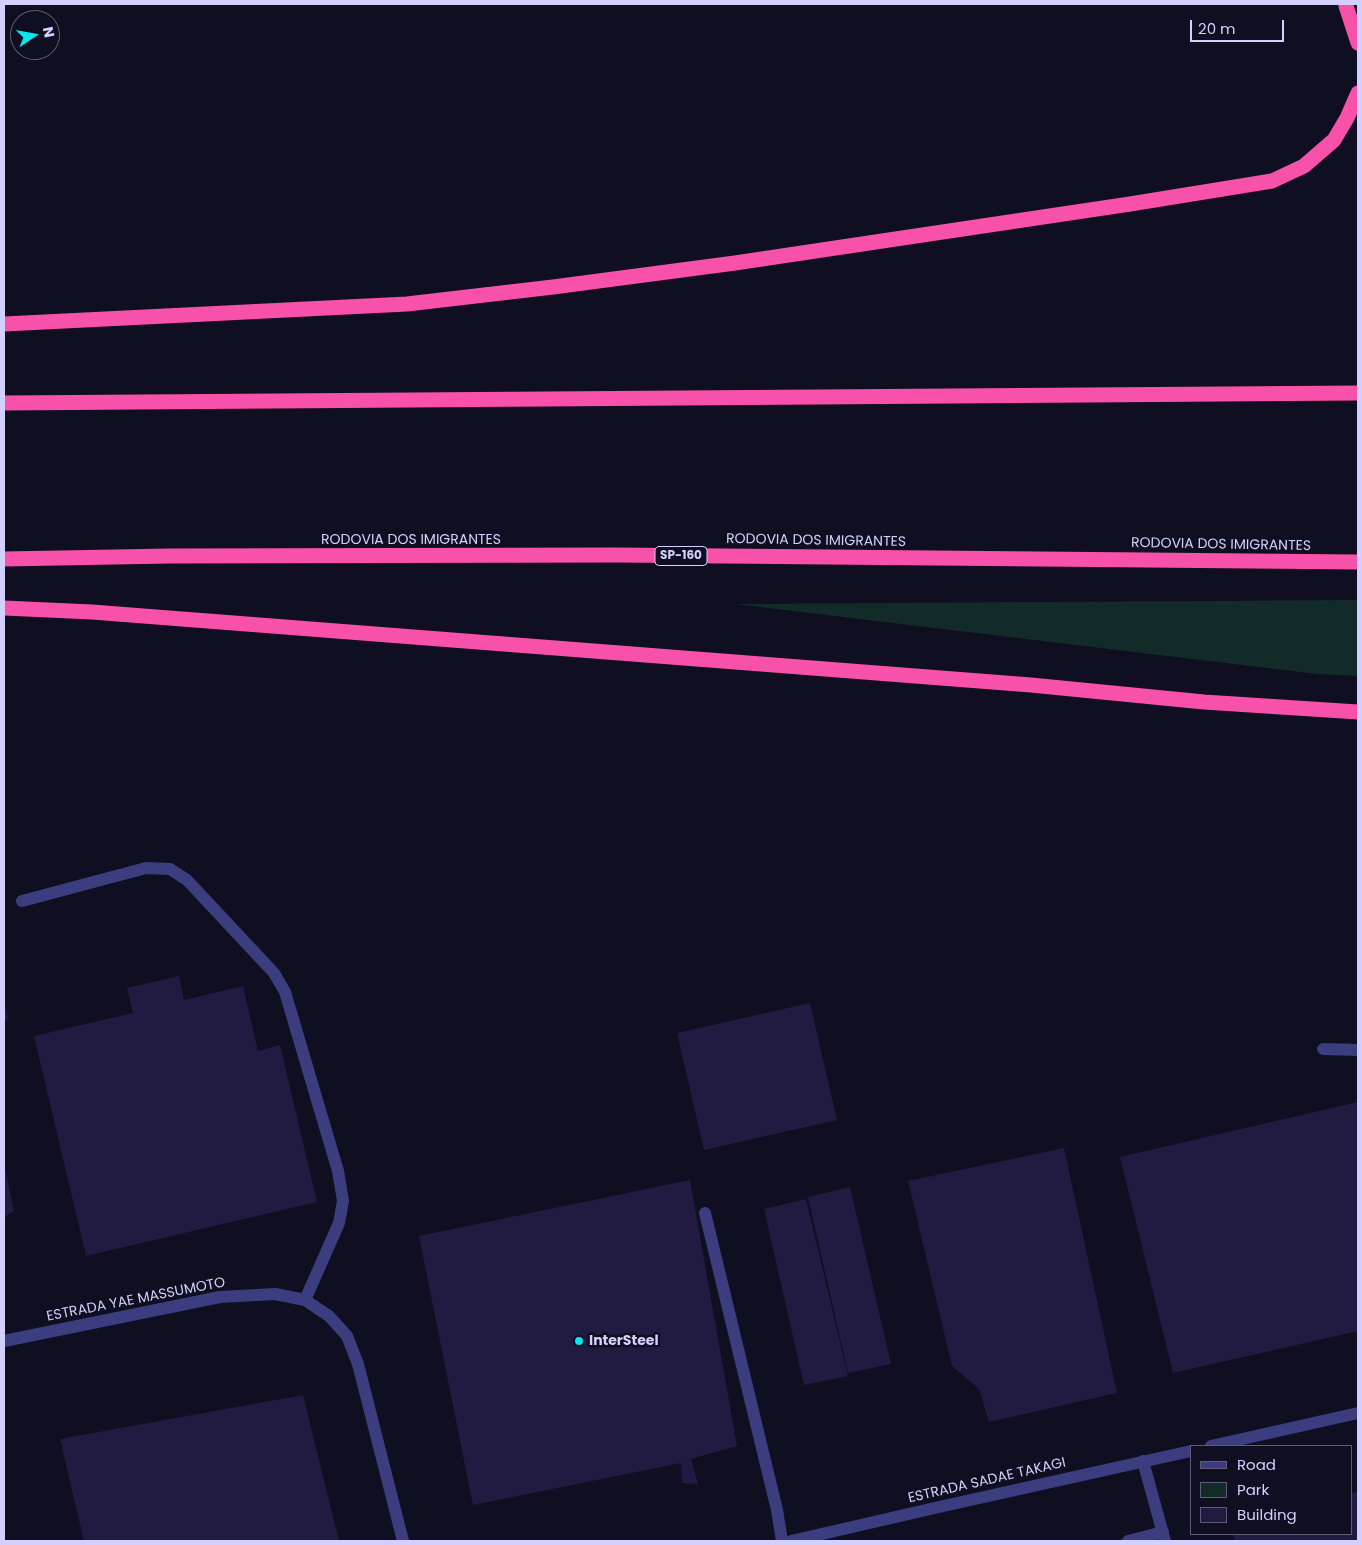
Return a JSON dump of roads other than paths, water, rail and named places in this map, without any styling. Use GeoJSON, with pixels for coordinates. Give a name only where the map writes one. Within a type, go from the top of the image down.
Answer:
{"type":"FeatureCollection","features":[{"type":"Feature","properties":{"kind":"highway"},"geometry":{"type":"LineString","coordinates":[[1346,6],[1358,43]]}},
{"type":"Feature","properties":{"kind":"highway"},"geometry":{"type":"LineString","coordinates":[[4,324],[407,304],[735,263],[1272,181],[1304,166],[1334,140],[1348,118],[1358,93]]}},
{"type":"Feature","properties":{"kind":"highway"},"geometry":{"type":"LineString","coordinates":[[4,403],[1358,393]]}},
{"type":"Feature","properties":{"kind":"highway","name":"RODOVIA DOS IMIGRANTES"},"geometry":{"type":"LineString","coordinates":[[4,559],[170,556],[617,555],[1358,562]]}},
{"type":"Feature","properties":{"kind":"highway"},"geometry":{"type":"LineString","coordinates":[[4,608],[122,614],[1031,685],[1204,702],[1358,712]]}},
{"type":"Feature","properties":{"kind":"street"},"geometry":{"type":"LineString","coordinates":[[22,901],[146,868],[170,869],[187,880],[274,973],[285,992],[338,1171],[343,1201],[339,1224],[305,1300]]}},
{"type":"Feature","properties":{"kind":"street"},"geometry":{"type":"LineString","coordinates":[[1323,1049],[1358,1050]]}},
{"type":"Feature","properties":{"kind":"street"},"geometry":{"type":"LineString","coordinates":[[705,1213],[777,1510],[782,1541]]}},
{"type":"Feature","properties":{"kind":"street","name":"ESTRADA YAE MASSUMOTO"},"geometry":{"type":"LineString","coordinates":[[4,1341],[220,1297],[276,1294],[305,1300],[329,1316],[347,1336],[358,1364],[403,1541]]}},
{"type":"Feature","properties":{"kind":"street"},"geometry":{"type":"LineString","coordinates":[[1216,1445],[1358,1414]]}},
{"type":"Feature","properties":{"kind":"street","name":"ESTRADA SADAE TAKAGI"},"geometry":{"type":"LineString","coordinates":[[791,1541],[1190,1451]]}},
{"type":"Feature","properties":{"kind":"street"},"geometry":{"type":"LineString","coordinates":[[1128,1541],[1164,1537],[1143,1461]]}},
{"type":"Feature","properties":{"kind":"place","name":"InterSteel"},"geometry":{"type":"Point","coordinates":[579,1341]}}]}
